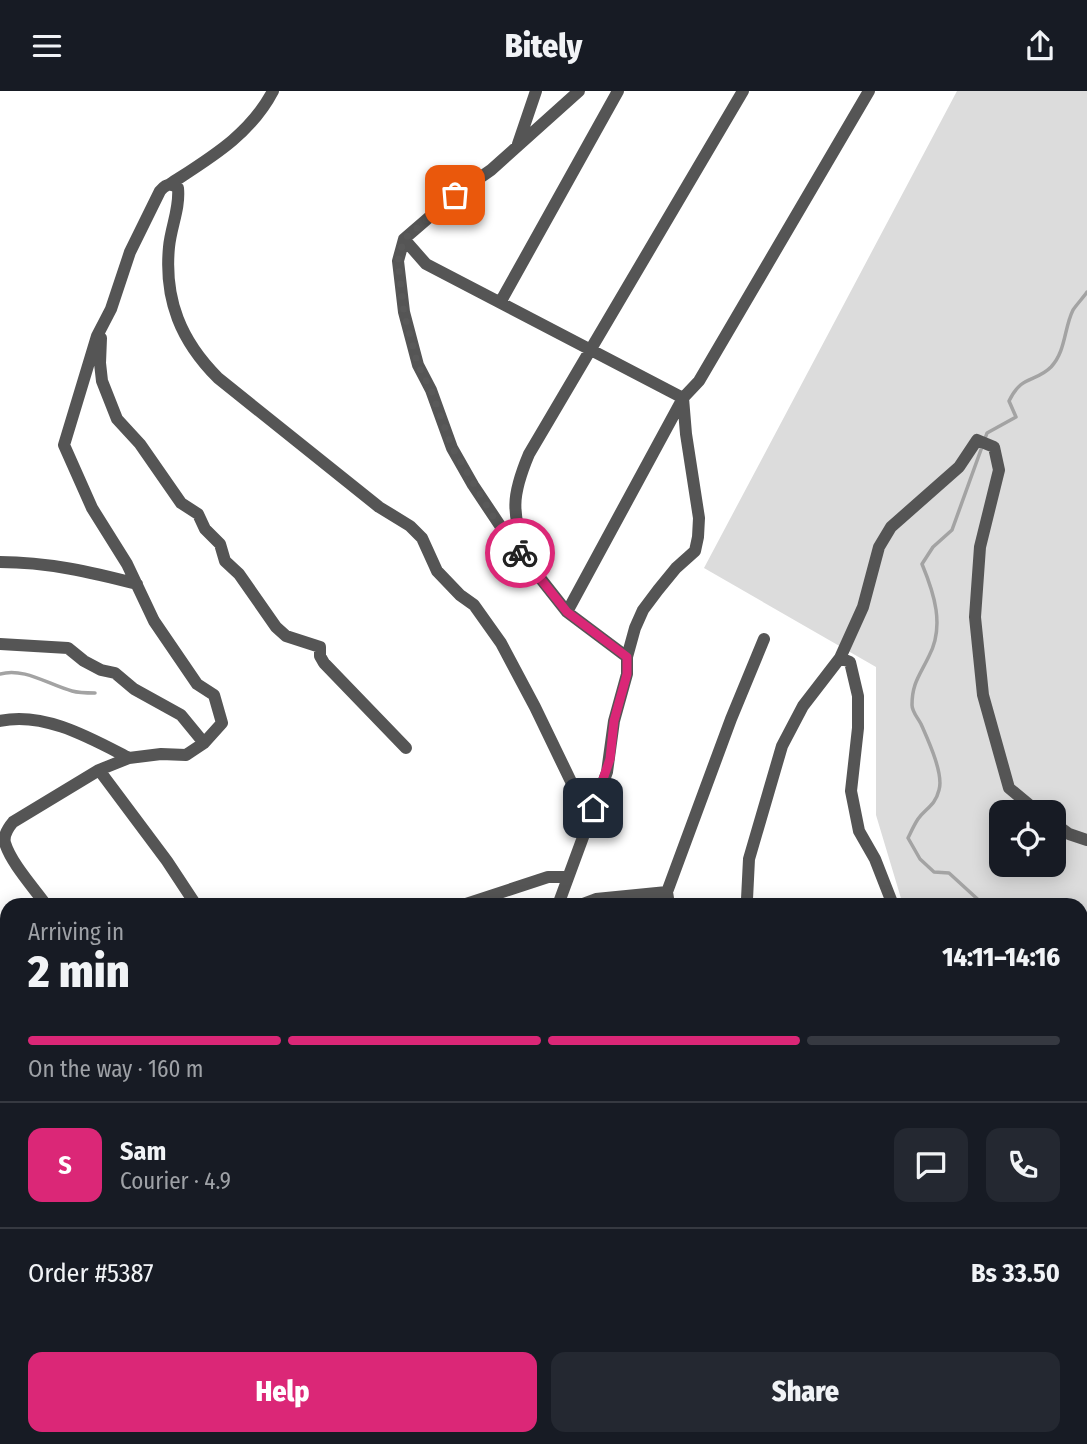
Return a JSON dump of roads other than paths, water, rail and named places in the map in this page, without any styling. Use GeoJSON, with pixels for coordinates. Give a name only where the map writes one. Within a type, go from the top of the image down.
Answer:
{"type":"FeatureCollection","features":[{"type":"Feature","properties":{"kind":"street"},"geometry":{"type":"LineString","coordinates":[[41,898],[5,843],[8,828],[13,823],[99,770],[129,758],[160,754],[186,755],[204,743],[222,723],[214,695],[197,684],[154,621],[127,564],[92,508],[64,446],[93,349],[130,252],[160,191],[239,136],[254,122],[273,91]]}},
{"type":"Feature","properties":{"kind":"street"},"geometry":{"type":"LineString","coordinates":[[518,145],[536,91]]}},
{"type":"Feature","properties":{"kind":"street"},"geometry":{"type":"LineString","coordinates":[[579,91],[491,170],[455,195],[404,239],[398,261],[404,313],[418,365],[428,383],[457,457],[494,518],[567,612],[627,657]]}},
{"type":"Feature","properties":{"kind":"street"},"geometry":{"type":"LineString","coordinates":[[501,301],[618,91]]}},
{"type":"Feature","properties":{"kind":"street"},"geometry":{"type":"LineString","coordinates":[[526,560],[514,505],[517,484],[529,454],[743,91]]}},
{"type":"Feature","properties":{"kind":"street"},"geometry":{"type":"LineString","coordinates":[[567,612],[683,398],[699,381],[869,91]]}},
{"type":"Feature","properties":{"kind":"street"},"geometry":{"type":"LineString","coordinates":[[170,184],[178,188],[178,206],[169,246],[172,298],[176,318],[199,359],[218,378],[379,507],[411,526],[422,538],[437,571],[453,589],[474,605],[501,643],[577,794],[586,825]]}},
{"type":"Feature","properties":{"kind":"street"},"geometry":{"type":"LineString","coordinates":[[404,239],[426,264],[683,398]]}},
{"type":"Feature","properties":{"kind":"street"},"geometry":{"type":"LineString","coordinates":[[106,318],[100,363],[102,381],[117,419],[139,444],[181,503],[198,514],[205,529],[220,544],[225,561],[239,574],[276,627],[286,636],[320,647],[320,656],[324,663],[406,748]]}},
{"type":"Feature","properties":{"kind":"street"},"geometry":{"type":"LineString","coordinates":[[560,898],[607,772],[614,721],[627,674],[627,657],[643,610],[676,568],[695,551],[699,518],[683,398]]}},
{"type":"Feature","properties":{"kind":"street"},"geometry":{"type":"LineString","coordinates":[[747,898],[749,859],[782,746],[803,706],[841,659],[863,607],[880,547],[891,527],[959,467],[977,439],[994,447],[999,470],[980,547],[975,617],[983,695],[1009,788],[1024,800]]}},
{"type":"Feature","properties":{"kind":"street"},"geometry":{"type":"LineString","coordinates":[[0,562],[26,562],[81,569],[136,584]]}},
{"type":"Feature","properties":{"kind":"street"},"geometry":{"type":"LineString","coordinates":[[668,898],[731,719],[764,639]]}},
{"type":"Feature","properties":{"kind":"street"},"geometry":{"type":"LineString","coordinates":[[0,644],[68,648],[84,661],[101,670],[115,673],[134,689],[181,715],[204,743]]}},
{"type":"Feature","properties":{"kind":"street"},"geometry":{"type":"LineString","coordinates":[[841,659],[850,662],[859,697],[859,728],[851,792],[859,831],[875,859],[890,898]]}},
{"type":"Feature","properties":{"kind":"street"},"geometry":{"type":"LineString","coordinates":[[0,721],[27,718],[48,723],[94,740],[129,758]]}},
{"type":"Feature","properties":{"kind":"street"},"geometry":{"type":"LineString","coordinates":[[99,770],[191,898]]}},
{"type":"Feature","properties":{"kind":"street"},"geometry":{"type":"LineString","coordinates":[[1066,832],[1087,840]]}},
{"type":"Feature","properties":{"kind":"street"},"geometry":{"type":"LineString","coordinates":[[484,898],[548,877],[566,877]]}},
{"type":"Feature","properties":{"kind":"waterway"},"geometry":{"type":"LineString","coordinates":[[976,898],[949,873],[934,872],[920,859],[908,838],[918,819],[935,800],[940,783],[934,757],[912,705],[915,685],[934,645],[937,621],[934,598],[922,564],[933,547],[952,530],[987,433],[1016,417],[1009,401],[1014,392],[1024,383],[1045,372],[1056,361],[1073,310],[1087,292]]}},
{"type":"Feature","properties":{"kind":"waterway"},"geometry":{"type":"LineString","coordinates":[[0,674],[18,673],[72,691],[95,693]]}}]}
